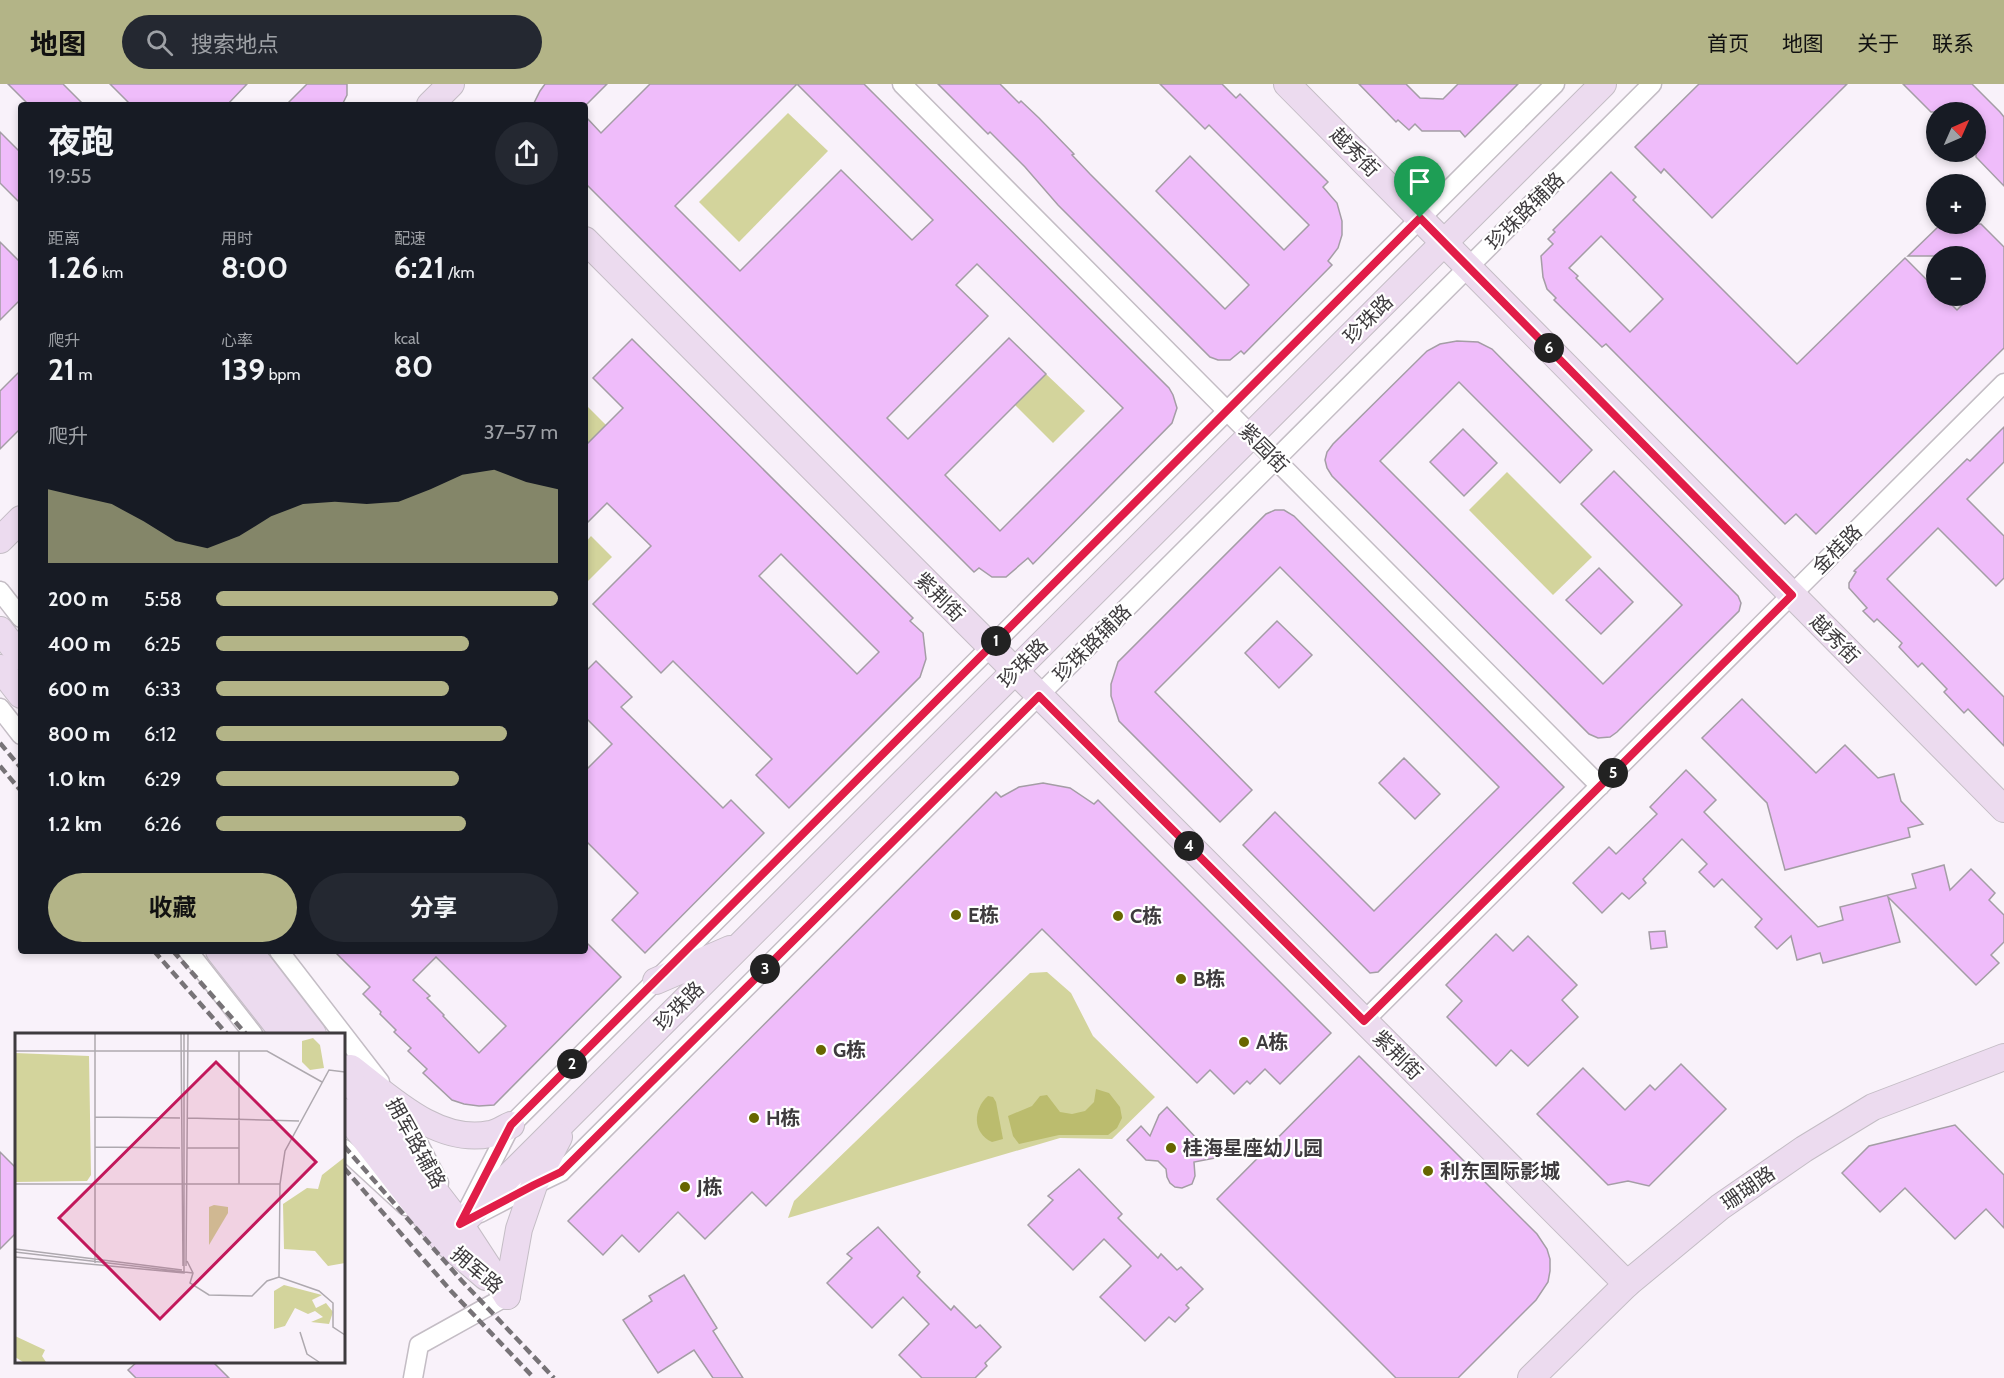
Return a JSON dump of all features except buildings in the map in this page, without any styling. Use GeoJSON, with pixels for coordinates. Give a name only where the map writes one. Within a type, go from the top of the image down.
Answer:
{"type":"FeatureCollection","features":[{"type":"Feature","properties":{"kind":"street","name":"紫园街"},"geometry":{"type":"LineString","coordinates":[[902,84],[1600,786]]}},
{"type":"Feature","properties":{"kind":"street","name":"越秀街"},"geometry":{"type":"LineString","coordinates":[[1287,84],[2004,809]]}},
{"type":"Feature","properties":{"kind":"street"},"geometry":{"type":"LineString","coordinates":[[452,1233],[511,1125],[1555,84]]}},
{"type":"Feature","properties":{"kind":"street","name":"珍珠路"},"geometry":{"type":"LineString","coordinates":[[452,1233],[1603,84]]}},
{"type":"Feature","properties":{"kind":"street","name":"珍珠路辅路"},"geometry":{"type":"LineString","coordinates":[[452,1233],[534,1185],[561,1172],[1652,84]]}},
{"type":"Feature","properties":{"kind":"street","name":"紫荆街"},"geometry":{"type":"LineString","coordinates":[[588,243],[1626,1284]]}},
{"type":"Feature","properties":{"kind":"street","name":"金桂路"},"geometry":{"type":"LineString","coordinates":[[1364,1021],[2004,383]]}},
{"type":"Feature","properties":{"kind":"street"},"geometry":{"type":"LineString","coordinates":[[0,540],[18,522]]}},
{"type":"Feature","properties":{"kind":"street"},"geometry":{"type":"LineString","coordinates":[[0,591],[18,614]]}},
{"type":"Feature","properties":{"kind":"street"},"geometry":{"type":"LineString","coordinates":[[0,630],[18,653]]}},
{"type":"Feature","properties":{"kind":"street"},"geometry":{"type":"LineString","coordinates":[[0,668],[18,692]]}},
{"type":"Feature","properties":{"kind":"street"},"geometry":{"type":"LineString","coordinates":[[0,708],[18,731]]}},
{"type":"Feature","properties":{"kind":"street"},"geometry":{"type":"LineString","coordinates":[[656,981],[741,945]]}},
{"type":"Feature","properties":{"kind":"street"},"geometry":{"type":"LineString","coordinates":[[190,954],[251,1033]]}},
{"type":"Feature","properties":{"kind":"street"},"geometry":{"type":"LineString","coordinates":[[221,954],[282,1033]]}},
{"type":"Feature","properties":{"kind":"street"},"geometry":{"type":"LineString","coordinates":[[251,954],[311,1033]]}},
{"type":"Feature","properties":{"kind":"street","name":"拥军路辅路"},"geometry":{"type":"LineString","coordinates":[[281,954],[342,1033]]}},
{"type":"Feature","properties":{"kind":"street","name":"拥军路辅路"},"geometry":{"type":"LineString","coordinates":[[345,1036],[398,1105],[452,1233]]}},
{"type":"Feature","properties":{"kind":"street","name":"珊瑚路"},"geometry":{"type":"LineString","coordinates":[[1531,1378],[1626,1284],[1720,1207],[1804,1149],[1873,1107],[2004,1057]]}},
{"type":"Feature","properties":{"kind":"street"},"geometry":{"type":"LineString","coordinates":[[345,1063],[398,1105],[428,1123],[457,1135],[490,1134],[511,1125]]}},
{"type":"Feature","properties":{"kind":"street","name":"拥军路"},"geometry":{"type":"LineString","coordinates":[[345,1074],[452,1233]]}},
{"type":"Feature","properties":{"kind":"street","name":"拥军路"},"geometry":{"type":"LineString","coordinates":[[345,1113],[507,1296]]}},
{"type":"Feature","properties":{"kind":"street"},"geometry":{"type":"LineString","coordinates":[[413,1378],[419,1345],[507,1296],[519,1229],[534,1185],[570,1115]]}},
{"type":"Feature","properties":{"kind":"street","name":"拥军路辅路"},"geometry":{"type":"LineString","coordinates":[[345,1150],[452,1233]]}},
{"type":"Feature","properties":{"kind":"green space"},"geometry":{"type":"Polygon","coordinates":[[[788,113],[828,151],[739,242],[699,202],[788,113]]]}},
{"type":"Feature","properties":{"kind":"green space"},"geometry":{"type":"Polygon","coordinates":[[[1046,374],[1085,411],[1053,443],[1015,405],[1046,374]]]}},
{"type":"Feature","properties":{"kind":"green space"},"geometry":{"type":"Polygon","coordinates":[[[588,407],[606,425],[588,443],[588,407]]]}},
{"type":"Feature","properties":{"kind":"green space"},"geometry":{"type":"Polygon","coordinates":[[[1507,472],[1592,557],[1553,595],[1469,510],[1507,472]]]}},
{"type":"Feature","properties":{"kind":"green space"},"geometry":{"type":"Polygon","coordinates":[[[591,536],[612,557],[588,581],[588,540],[591,536]]]}},
{"type":"Feature","properties":{"kind":"green space"},"geometry":{"type":"Polygon","coordinates":[[[1047,972],[1071,993],[1093,1036],[1155,1097],[1112,1139],[1060,1138],[788,1218],[794,1201],[1030,973],[1047,972]]]}},
{"type":"Feature","properties":{"kind":"shaded area"},"geometry":{"type":"Polygon","coordinates":[[[1096,1089],[1109,1093],[1120,1107],[1122,1118],[1117,1128],[1108,1135],[1059,1135],[1019,1144],[1013,1136],[1008,1116],[1032,1106],[1040,1096],[1047,1095],[1060,1112],[1072,1114],[1085,1111],[1094,1102],[1096,1089]]]}},
{"type":"Feature","properties":{"kind":"shaded area"},"geometry":{"type":"Polygon","coordinates":[[[988,1096],[993,1097],[996,1102],[1003,1139],[992,1142],[981,1133],[977,1121],[979,1107],[988,1096]]]}},
{"type":"Feature","properties":{"kind":"railway"},"geometry":{"type":"LineString","coordinates":[[0,743],[18,764]]}},
{"type":"Feature","properties":{"kind":"railway"},"geometry":{"type":"LineString","coordinates":[[0,766],[18,787]]}},
{"type":"Feature","properties":{"kind":"railway"},"geometry":{"type":"LineString","coordinates":[[157,954],[226,1033]]}},
{"type":"Feature","properties":{"kind":"railway"},"geometry":{"type":"LineString","coordinates":[[176,954],[245,1033]]}},
{"type":"Feature","properties":{"kind":"railway"},"geometry":{"type":"LineString","coordinates":[[345,1147],[462,1281],[554,1378]]}},
{"type":"Feature","properties":{"kind":"railway"},"geometry":{"type":"LineString","coordinates":[[345,1169],[451,1291],[534,1378]]}},
{"type":"Feature","properties":{"kind":"place","name":"E栋"},"geometry":{"type":"Point","coordinates":[956,915]}},
{"type":"Feature","properties":{"kind":"place","name":"C栋"},"geometry":{"type":"Point","coordinates":[1118,916]}},
{"type":"Feature","properties":{"kind":"place","name":"B栋"},"geometry":{"type":"Point","coordinates":[1181,979]}},
{"type":"Feature","properties":{"kind":"place","name":"A栋"},"geometry":{"type":"Point","coordinates":[1244,1042]}},
{"type":"Feature","properties":{"kind":"place","name":"G栋"},"geometry":{"type":"Point","coordinates":[821,1050]}},
{"type":"Feature","properties":{"kind":"place","name":"H栋"},"geometry":{"type":"Point","coordinates":[754,1118]}},
{"type":"Feature","properties":{"kind":"place","name":"桂海星座幼儿园"},"geometry":{"type":"Point","coordinates":[1171,1148]}},
{"type":"Feature","properties":{"kind":"place","name":"利东国际影城"},"geometry":{"type":"Point","coordinates":[1428,1171]}},
{"type":"Feature","properties":{"kind":"place","name":"J栋"},"geometry":{"type":"Point","coordinates":[685,1187]}},
{"type":"Feature","properties":{"kind":"route"},"geometry":{"type":"LineString","coordinates":[[1420,218],[1792,595],[1364,1021],[1039,696],[561,1172],[460,1224],[511,1125],[1420,218]]}}]}
